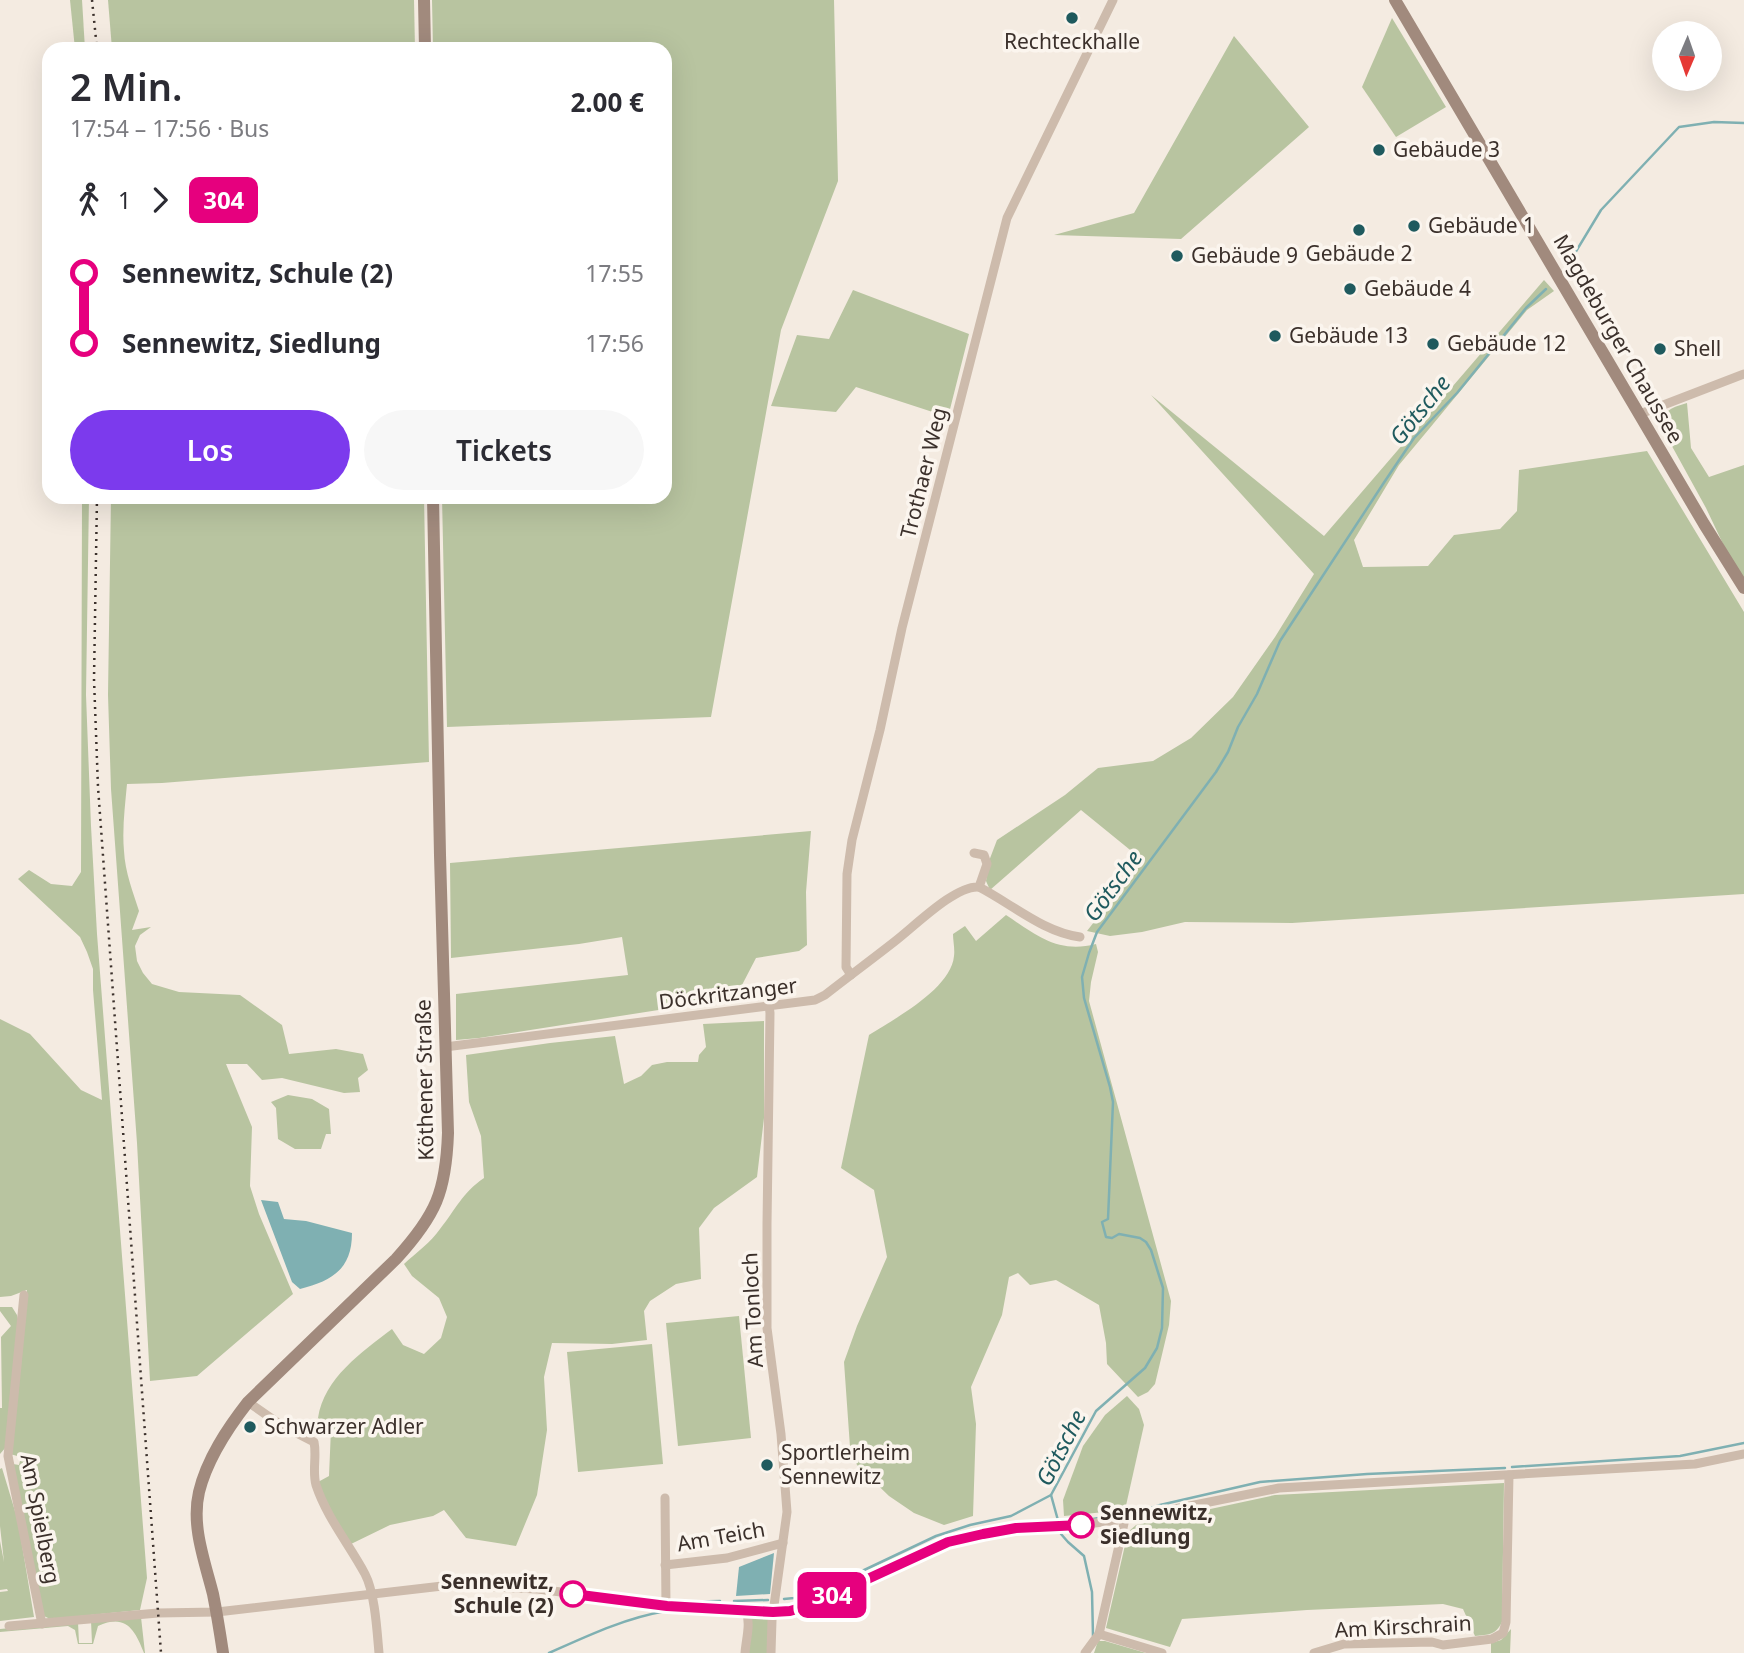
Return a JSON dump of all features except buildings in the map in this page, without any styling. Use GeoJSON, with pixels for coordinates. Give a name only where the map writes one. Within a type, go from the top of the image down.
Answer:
{"type":"FeatureCollection","features":[{"type":"Feature","properties":{"kind":"main road"},"geometry":{"type":"LineString","coordinates":[[424,0],[425,42]]}},
{"type":"Feature","properties":{"kind":"main road","name":"Magdeburger Chaussee"},"geometry":{"type":"LineString","coordinates":[[1395,0],[1744,588]]}},
{"type":"Feature","properties":{"kind":"main road","name":"Köthener Straße"},"geometry":{"type":"LineString","coordinates":[[223,1653],[217,1612],[197,1523],[199,1492],[215,1453],[222,1438],[248,1402],[413,1240],[431,1214],[443,1185],[447,1164],[433,504]]}},
{"type":"Feature","properties":{"kind":"street","name":"Trothaer Weg"},"geometry":{"type":"LineString","coordinates":[[851,975],[846,967],[846,953],[847,874],[852,840],[902,628],[1007,218],[1113,0]]}},
{"type":"Feature","properties":{"kind":"street"},"geometry":{"type":"LineString","coordinates":[[1640,414],[1744,374]]}},
{"type":"Feature","properties":{"kind":"street"},"geometry":{"type":"LineString","coordinates":[[974,853],[984,855],[987,864],[979,887],[1046,926],[1065,935],[1080,936]]}},
{"type":"Feature","properties":{"kind":"street","name":"Döckritzanger"},"geometry":{"type":"LineString","coordinates":[[445,1047],[815,1000],[895,942],[943,902],[971,886],[979,887]]}},
{"type":"Feature","properties":{"kind":"street","name":"Am Tonloch"},"geometry":{"type":"LineString","coordinates":[[769,1005],[767,1328],[781,1434],[787,1512],[773,1612],[771,1653]]}},
{"type":"Feature","properties":{"kind":"street","name":"Am Spielberg"},"geometry":{"type":"LineString","coordinates":[[24,1295],[8,1456],[42,1624]]}},
{"type":"Feature","properties":{"kind":"street"},"geometry":{"type":"LineString","coordinates":[[248,1402],[281,1425],[314,1442],[315,1481],[327,1511],[367,1576],[372,1594],[379,1653]]}},
{"type":"Feature","properties":{"kind":"street"},"geometry":{"type":"LineString","coordinates":[[9,1626],[158,1612],[217,1612],[451,1585],[538,1589],[667,1606],[790,1611],[811,1605],[980,1528],[1065,1527],[1125,1519],[1279,1488],[1695,1464],[1744,1454]]}},
{"type":"Feature","properties":{"kind":"street","name":"Am Kirschrain"},"geometry":{"type":"LineString","coordinates":[[1314,1653],[1344,1644],[1432,1642],[1443,1649],[1492,1639],[1503,1633],[1506,1622],[1509,1475]]}},
{"type":"Feature","properties":{"kind":"street","name":"Am Teich"},"geometry":{"type":"LineString","coordinates":[[666,1498],[667,1606]]}},
{"type":"Feature","properties":{"kind":"street"},"geometry":{"type":"LineString","coordinates":[[1086,1651],[1099,1634],[1125,1519]]}},
{"type":"Feature","properties":{"kind":"street","name":"Am Teich"},"geometry":{"type":"LineString","coordinates":[[666,1565],[727,1558],[783,1543]]}},
{"type":"Feature","properties":{"kind":"street"},"geometry":{"type":"LineString","coordinates":[[745,1653],[749,1619],[746,1611]]}},
{"type":"Feature","properties":{"kind":"street"},"geometry":{"type":"LineString","coordinates":[[1099,1634],[1163,1653]]}},
{"type":"Feature","properties":{"kind":"green space"},"geometry":{"type":"Polygon","coordinates":[[[70,0],[82,0],[85,42],[74,42],[70,0]]]}},
{"type":"Feature","properties":{"kind":"green space"},"geometry":{"type":"Polygon","coordinates":[[[108,0],[414,0],[415,42],[111,42],[108,0]]]}},
{"type":"Feature","properties":{"kind":"green space"},"geometry":{"type":"Polygon","coordinates":[[[432,0],[834,0],[838,181],[781,330],[711,717],[447,727],[442,504],[672,504],[672,42],[433,42],[432,0]]]}},
{"type":"Feature","properties":{"kind":"green space"},"geometry":{"type":"Polygon","coordinates":[[[1392,18],[1446,107],[1396,137],[1362,87],[1392,18]]]}},
{"type":"Feature","properties":{"kind":"green space"},"geometry":{"type":"Polygon","coordinates":[[[1234,36],[1309,127],[1181,239],[1054,235],[1134,213],[1234,36]]]}},
{"type":"Feature","properties":{"kind":"green space"},"geometry":{"type":"Polygon","coordinates":[[[1544,280],[1554,291],[1527,310],[1399,465],[1354,540],[1363,567],[1428,566],[1454,535],[1500,529],[1517,511],[1519,470],[1647,451],[1744,612],[1744,894],[1292,923],[1185,922],[1110,936],[1087,931],[1140,863],[1140,858],[1081,810],[990,890],[986,881],[989,861],[997,840],[1065,795],[1098,768],[1153,761],[1191,738],[1233,697],[1314,574],[1151,395],[1324,536],[1544,280]]]}},
{"type":"Feature","properties":{"kind":"green space"},"geometry":{"type":"Polygon","coordinates":[[[853,290],[969,334],[948,417],[856,387],[836,412],[771,406],[797,335],[829,339],[853,290]]]}},
{"type":"Feature","properties":{"kind":"green space"},"geometry":{"type":"Polygon","coordinates":[[[1687,403],[1691,448],[1709,477],[1744,465],[1744,580],[1662,428],[1665,414],[1672,408],[1687,403]]]}},
{"type":"Feature","properties":{"kind":"green space"},"geometry":{"type":"Polygon","coordinates":[[[82,504],[89,504],[86,695],[91,826],[147,1578],[140,1610],[50,1619],[44,1616],[13,1464],[19,1465],[21,1457],[10,1454],[27,1290],[0,1297],[0,1019],[30,1034],[81,1090],[102,1100],[93,969],[87,952],[80,937],[18,879],[29,870],[51,884],[72,886],[81,872],[82,504]]]}},
{"type":"Feature","properties":{"kind":"green space"},"geometry":{"type":"Polygon","coordinates":[[[111,504],[424,504],[429,762],[127,784],[123,843],[130,882],[139,911],[132,930],[151,927],[140,935],[135,946],[137,961],[152,984],[179,992],[240,995],[282,1025],[289,1054],[336,1049],[363,1054],[368,1070],[358,1078],[360,1092],[344,1093],[282,1078],[262,1080],[247,1064],[226,1064],[252,1127],[250,1186],[293,1294],[197,1376],[150,1381],[137,1143],[111,789],[108,695],[111,504]]]}},
{"type":"Feature","properties":{"kind":"green space"},"geometry":{"type":"Polygon","coordinates":[[[811,831],[806,892],[807,945],[799,951],[756,958],[742,985],[729,999],[456,1040],[456,994],[628,975],[622,937],[451,958],[450,863],[811,831]]]}},
{"type":"Feature","properties":{"kind":"green space"},"geometry":{"type":"Polygon","coordinates":[[[1006,915],[1048,941],[1070,946],[1096,944],[1098,952],[1089,1001],[1171,1301],[1169,1325],[1155,1384],[1148,1392],[1138,1397],[1107,1364],[1099,1305],[1056,1280],[1030,1285],[1018,1273],[1009,1277],[1002,1315],[971,1387],[976,1424],[973,1516],[944,1525],[914,1513],[889,1496],[857,1465],[850,1447],[844,1362],[887,1257],[874,1190],[841,1168],[869,1035],[920,1002],[943,980],[951,968],[954,956],[953,934],[965,926],[976,941],[1006,915]]]}},
{"type":"Feature","properties":{"kind":"green space"},"geometry":{"type":"Polygon","coordinates":[[[764,1021],[764,1118],[757,1177],[714,1208],[699,1228],[701,1279],[676,1284],[650,1301],[644,1311],[647,1340],[612,1344],[552,1343],[544,1377],[547,1430],[537,1495],[516,1546],[466,1538],[444,1510],[433,1516],[390,1525],[351,1544],[330,1512],[318,1482],[329,1476],[331,1429],[318,1418],[328,1390],[336,1378],[392,1329],[403,1345],[424,1354],[441,1338],[447,1317],[439,1298],[412,1276],[404,1264],[432,1238],[465,1195],[484,1178],[481,1136],[469,1102],[466,1055],[615,1036],[624,1084],[641,1076],[652,1065],[698,1062],[699,1055],[706,1047],[703,1024],[764,1021]]]}},
{"type":"Feature","properties":{"kind":"green space"},"geometry":{"type":"Polygon","coordinates":[[[288,1095],[312,1099],[329,1109],[331,1134],[326,1134],[321,1149],[295,1149],[278,1139],[276,1108],[271,1102],[288,1095]]]}},
{"type":"Feature","properties":{"kind":"green space"},"geometry":{"type":"Polygon","coordinates":[[[0,1307],[12,1307],[19,1323],[6,1447],[0,1454],[1,1337],[11,1326],[0,1307]]]}},
{"type":"Feature","properties":{"kind":"green space"},"geometry":{"type":"Polygon","coordinates":[[[739,1316],[751,1438],[678,1446],[666,1323],[739,1316]]]}},
{"type":"Feature","properties":{"kind":"green space"},"geometry":{"type":"Polygon","coordinates":[[[652,1344],[663,1464],[578,1472],[567,1352],[652,1344]]]}},
{"type":"Feature","properties":{"kind":"green space"},"geometry":{"type":"Polygon","coordinates":[[[1127,1396],[1139,1409],[1144,1425],[1125,1510],[1064,1516],[1063,1500],[1083,1446],[1105,1415],[1127,1396]]]}},
{"type":"Feature","properties":{"kind":"green space"},"geometry":{"type":"Polygon","coordinates":[[[2,1468],[18,1521],[34,1617],[0,1621],[0,1592],[8,1591],[0,1590],[0,1541],[4,1562],[0,1526],[2,1468]]]}},
{"type":"Feature","properties":{"kind":"green space"},"geometry":{"type":"Polygon","coordinates":[[[1504,1483],[1502,1622],[1491,1634],[1475,1636],[1463,1609],[1443,1604],[1182,1619],[1170,1647],[1106,1628],[1128,1532],[1136,1525],[1275,1495],[1504,1483]]]}},
{"type":"Feature","properties":{"kind":"green space"},"geometry":{"type":"Polygon","coordinates":[[[749,1615],[769,1615],[768,1653],[749,1653],[749,1615]]]}},
{"type":"Feature","properties":{"kind":"green space"},"geometry":{"type":"Polygon","coordinates":[[[141,1617],[145,1653],[133,1631],[116,1622],[98,1626],[93,1644],[78,1644],[75,1630],[68,1626],[0,1632],[0,1629],[78,1622],[79,1643],[92,1643],[91,1621],[141,1617]]]}},
{"type":"Feature","properties":{"kind":"green space"},"geometry":{"type":"Polygon","coordinates":[[[1511,1629],[1510,1653],[1491,1653],[1491,1643],[1501,1640],[1511,1629]]]}},
{"type":"Feature","properties":{"kind":"green space"},"geometry":{"type":"Polygon","coordinates":[[[1098,1641],[1105,1641],[1146,1653],[1094,1653],[1098,1641]]]}},
{"type":"Feature","properties":{"kind":"water"},"geometry":{"type":"Polygon","coordinates":[[[261,1200],[278,1202],[284,1219],[306,1221],[352,1233],[348,1256],[338,1272],[322,1282],[300,1289],[292,1282],[261,1200]]]}},
{"type":"Feature","properties":{"kind":"water"},"geometry":{"type":"Polygon","coordinates":[[[774,1553],[770,1594],[736,1596],[739,1567],[774,1553]]]}},
{"type":"Feature","properties":{"kind":"waterway","name":"Götsche"},"geometry":{"type":"LineString","coordinates":[[1569,263],[1601,210],[1679,127],[1714,122],[1744,123]]}},
{"type":"Feature","properties":{"kind":"waterway","name":"Götsche"},"geometry":{"type":"LineString","coordinates":[[1059,1524],[1051,1495],[1096,1411],[1145,1368],[1157,1348],[1162,1328],[1163,1288],[1151,1250],[1140,1238],[1119,1234],[1112,1238],[1106,1237],[1102,1222],[1108,1219],[1113,1102],[1084,998],[1082,977],[1097,932],[1216,772],[1257,694],[1280,641],[1414,438],[1457,393],[1526,308],[1546,289]]}},
{"type":"Feature","properties":{"kind":"waterway"},"geometry":{"type":"LineString","coordinates":[[1512,1467],[1680,1456],[1744,1443]]}},
{"type":"Feature","properties":{"kind":"waterway"},"geometry":{"type":"LineString","coordinates":[[1139,1512],[1260,1482],[1505,1468]]}},
{"type":"Feature","properties":{"kind":"waterway"},"geometry":{"type":"LineString","coordinates":[[784,1599],[822,1590],[936,1536],[1011,1516],[1051,1495]]}},
{"type":"Feature","properties":{"kind":"waterway"},"geometry":{"type":"LineString","coordinates":[[1093,1519],[1121,1514]]}},
{"type":"Feature","properties":{"kind":"waterway"},"geometry":{"type":"LineString","coordinates":[[1058,1522],[1076,1521]]}},
{"type":"Feature","properties":{"kind":"waterway","name":"Götsche"},"geometry":{"type":"LineString","coordinates":[[1060,1530],[1068,1542],[1084,1556],[1092,1592],[1093,1636]]}},
{"type":"Feature","properties":{"kind":"waterway"},"geometry":{"type":"LineString","coordinates":[[734,1601],[768,1600]]}},
{"type":"Feature","properties":{"kind":"waterway"},"geometry":{"type":"LineString","coordinates":[[675,1602],[720,1601]]}},
{"type":"Feature","properties":{"kind":"waterway"},"geometry":{"type":"LineString","coordinates":[[549,1653],[621,1623],[666,1611]]}},
{"type":"Feature","properties":{"kind":"railway"},"geometry":{"type":"LineString","coordinates":[[92,0],[96,42]]}},
{"type":"Feature","properties":{"kind":"railway"},"geometry":{"type":"LineString","coordinates":[[97,504],[94,679],[98,787],[161,1653]]}},
{"type":"Feature","properties":{"kind":"bus line","name":"304"},"geometry":{"type":"LineString","coordinates":[[573,1594],[667,1606],[790,1611],[811,1605],[948,1542],[1016,1528],[1081,1525]]}},
{"type":"Feature","properties":{"kind":"place","name":"Rechteckhalle"},"geometry":{"type":"Point","coordinates":[1072,18]}},
{"type":"Feature","properties":{"kind":"place","name":"Gebäude 3"},"geometry":{"type":"Point","coordinates":[1379,150]}},
{"type":"Feature","properties":{"kind":"place","name":"Gebäude 1"},"geometry":{"type":"Point","coordinates":[1414,226]}},
{"type":"Feature","properties":{"kind":"place","name":"Gebäude 2"},"geometry":{"type":"Point","coordinates":[1359,230]}},
{"type":"Feature","properties":{"kind":"place","name":"Gebäude 9"},"geometry":{"type":"Point","coordinates":[1177,256]}},
{"type":"Feature","properties":{"kind":"place","name":"Gebäude 4"},"geometry":{"type":"Point","coordinates":[1350,289]}},
{"type":"Feature","properties":{"kind":"place","name":"Gebäude 13"},"geometry":{"type":"Point","coordinates":[1275,336]}},
{"type":"Feature","properties":{"kind":"place","name":"Gebäude 12"},"geometry":{"type":"Point","coordinates":[1433,344]}},
{"type":"Feature","properties":{"kind":"place","name":"Shell"},"geometry":{"type":"Point","coordinates":[1660,349]}},
{"type":"Feature","properties":{"kind":"place","name":"Schwarzer Adler"},"geometry":{"type":"Point","coordinates":[250,1427]}},
{"type":"Feature","properties":{"kind":"place","name":"Sportlerheim Sennewitz"},"geometry":{"type":"Point","coordinates":[767,1465]}},
{"type":"Feature","properties":{"kind":"place","name":"Sennewitz, Siedlung"},"geometry":{"type":"Point","coordinates":[1081,1525]}},
{"type":"Feature","properties":{"kind":"place","name":"Sennewitz, Schule (2)"},"geometry":{"type":"Point","coordinates":[573,1594]}}]}
